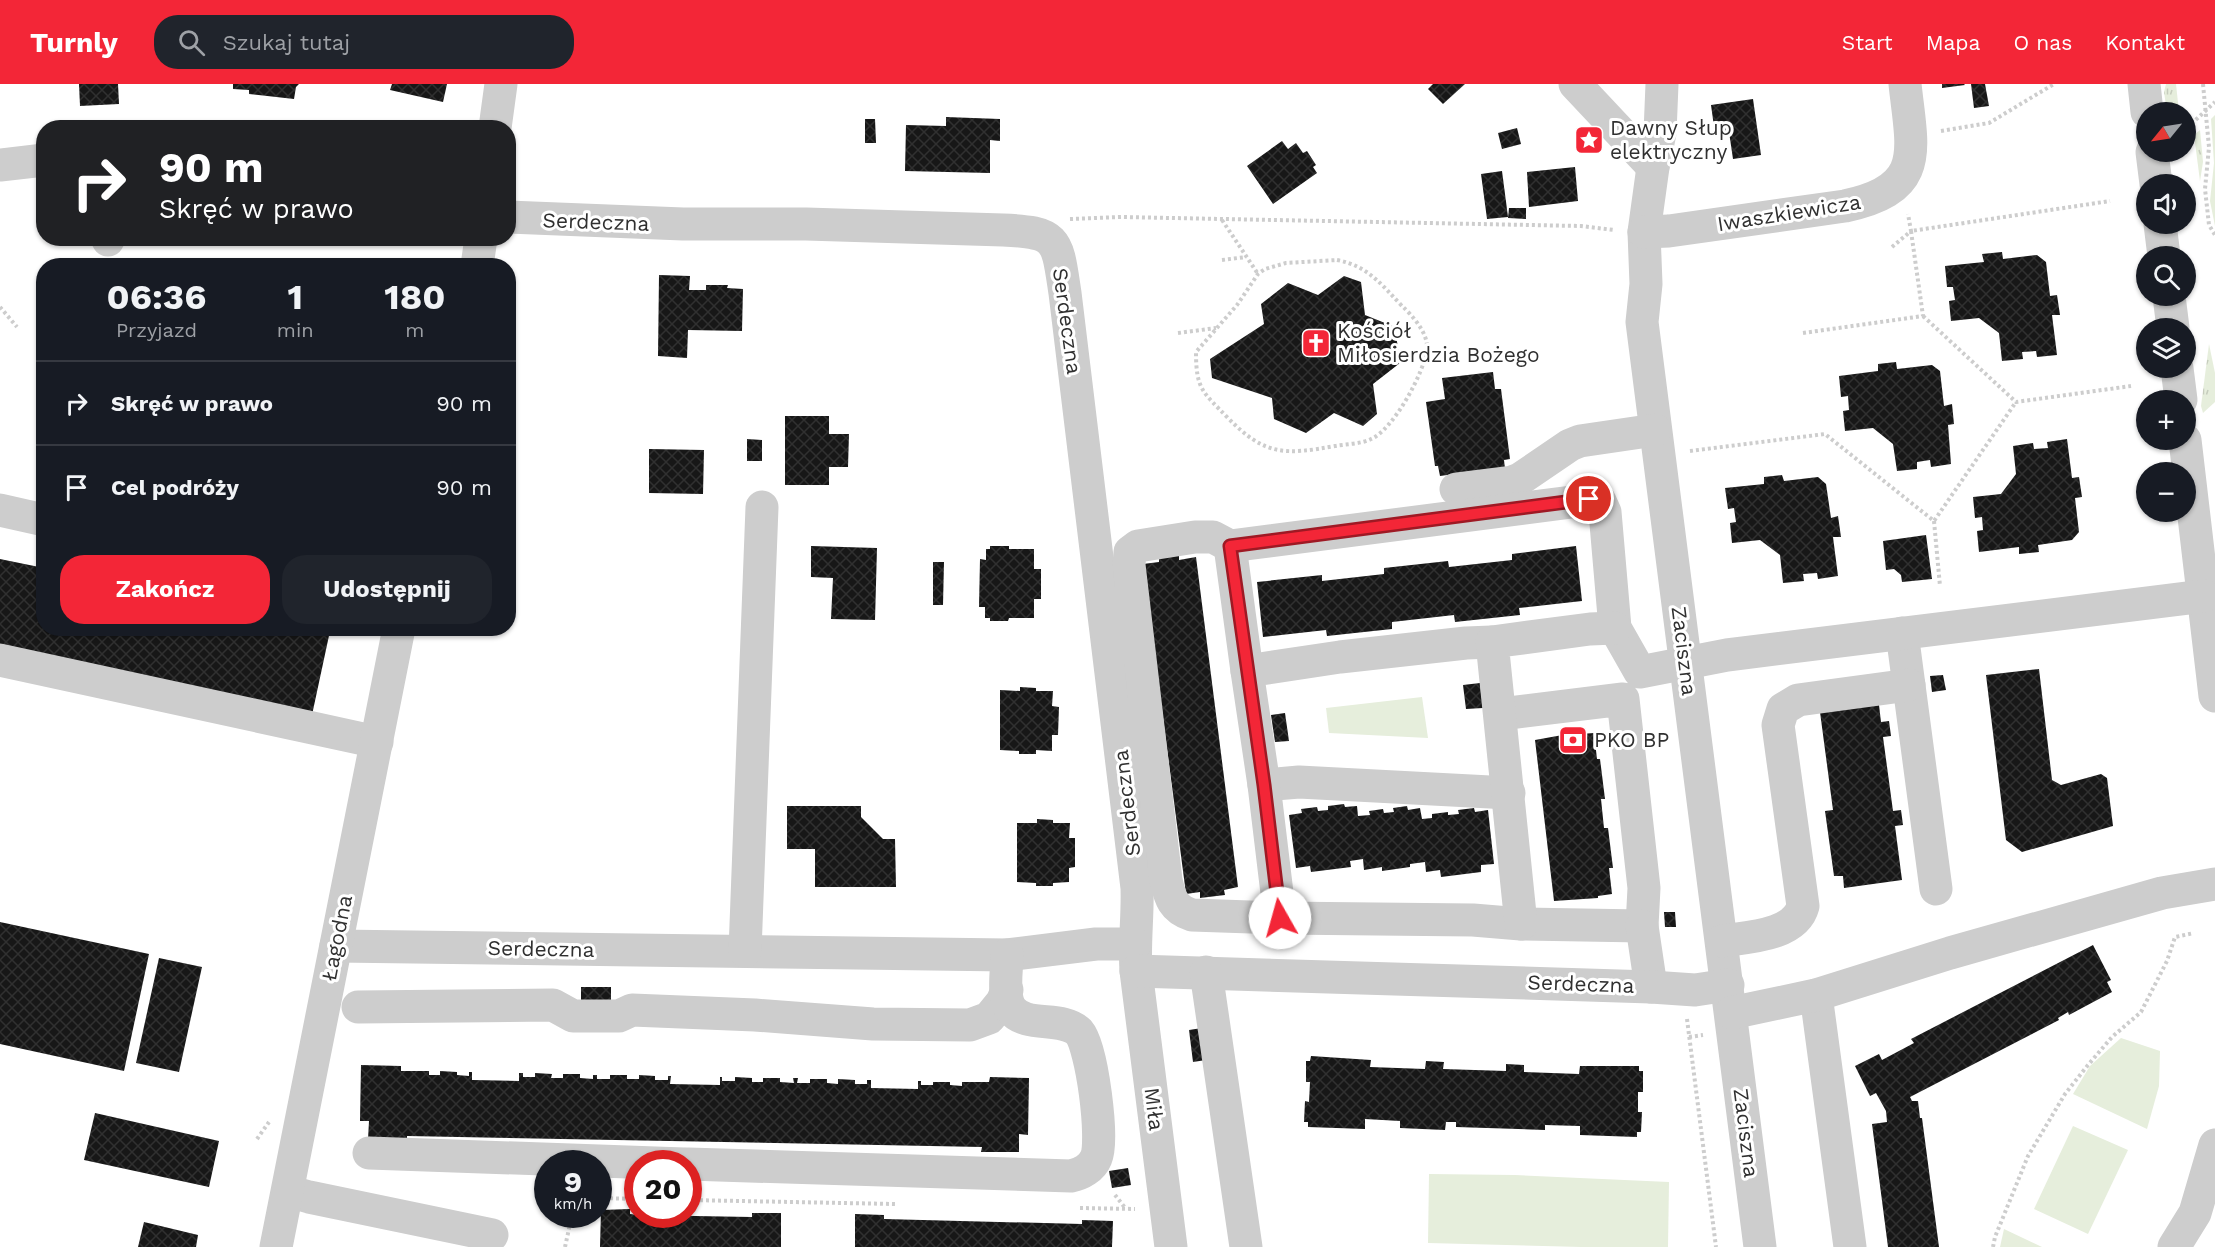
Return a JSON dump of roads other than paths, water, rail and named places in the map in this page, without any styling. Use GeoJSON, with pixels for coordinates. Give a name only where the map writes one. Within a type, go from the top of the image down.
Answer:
{"type":"FeatureCollection","features":[{"type":"Feature","properties":{"kind":"street"},"geometry":{"type":"LineString","coordinates":[[496,120],[501,84]]}},
{"type":"Feature","properties":{"kind":"street"},"geometry":{"type":"LineString","coordinates":[[1575,84],[1653,167]]}},
{"type":"Feature","properties":{"kind":"street","name":"Zaciszna"},"geometry":{"type":"LineString","coordinates":[[1662,84],[1660,133],[1653,167],[1634,232],[1646,284],[1642,322],[1760,1247]]}},
{"type":"Feature","properties":{"kind":"street","name":"Iwaszkiewicza"},"geometry":{"type":"LineString","coordinates":[[1634,232],[1669,231],[1863,202],[1890,191],[1903,177],[1912,154],[1905,84]]}},
{"type":"Feature","properties":{"kind":"street"},"geometry":{"type":"LineString","coordinates":[[2144,84],[2146,102]]}},
{"type":"Feature","properties":{"kind":"street"},"geometry":{"type":"LineString","coordinates":[[0,165],[36,161]]}},
{"type":"Feature","properties":{"kind":"street","name":"Serdeczna"},"geometry":{"type":"LineString","coordinates":[[516,218],[1003,230],[1031,231],[1047,236],[1060,260],[1065,293],[1136,876],[1138,918],[1135,957]]}},
{"type":"Feature","properties":{"kind":"street"},"geometry":{"type":"LineString","coordinates":[[1456,489],[1520,479],[1570,445],[1580,441],[1655,430]]}},
{"type":"Feature","properties":{"kind":"street"},"geometry":{"type":"LineString","coordinates":[[2187,450],[2215,696]]}},
{"type":"Feature","properties":{"kind":"street"},"geometry":{"type":"LineString","coordinates":[[1640,672],[1615,628],[1605,512],[1600,501],[1595,499],[1230,546],[1213,537],[1195,537],[1138,546],[1130,552],[1129,565],[1166,880],[1171,901],[1183,912],[1192,915],[1280,918],[1461,920],[1521,924],[1642,926]]}},
{"type":"Feature","properties":{"kind":"street"},"geometry":{"type":"LineString","coordinates":[[745,951],[762,507]]}},
{"type":"Feature","properties":{"kind":"street"},"geometry":{"type":"LineString","coordinates":[[0,510],[36,518]]}},
{"type":"Feature","properties":{"kind":"street"},"geometry":{"type":"LineString","coordinates":[[1230,546],[1264,785],[1280,918]]}},
{"type":"Feature","properties":{"kind":"street"},"geometry":{"type":"LineString","coordinates":[[1651,987],[1642,926],[1644,888],[1623,699],[1640,672],[1727,655],[2204,596]]}},
{"type":"Feature","properties":{"kind":"street"},"geometry":{"type":"LineString","coordinates":[[1247,671],[1352,655],[1615,628]]}},
{"type":"Feature","properties":{"kind":"street"},"geometry":{"type":"LineString","coordinates":[[1902,633],[1936,889]]}},
{"type":"Feature","properties":{"kind":"street","name":"Łagodna"},"geometry":{"type":"LineString","coordinates":[[276,1247],[397,636]]}},
{"type":"Feature","properties":{"kind":"street"},"geometry":{"type":"LineString","coordinates":[[1492,642],[1521,924]]}},
{"type":"Feature","properties":{"kind":"street"},"geometry":{"type":"LineString","coordinates":[[0,660],[377,742]]}},
{"type":"Feature","properties":{"kind":"street"},"geometry":{"type":"LineString","coordinates":[[1722,941],[1762,935],[1782,928],[1797,918],[1803,906],[1779,733],[1779,717],[1783,710],[1798,700],[1909,685]]}},
{"type":"Feature","properties":{"kind":"street"},"geometry":{"type":"LineString","coordinates":[[1501,714],[1623,699]]}},
{"type":"Feature","properties":{"kind":"street"},"geometry":{"type":"LineString","coordinates":[[1264,785],[1299,782],[1509,793]]}},
{"type":"Feature","properties":{"kind":"street","name":"Serdeczna"},"geometry":{"type":"LineString","coordinates":[[336,946],[1007,955],[1096,944],[1135,957],[1206,972],[1651,987],[1695,990],[1730,999],[1816,995],[1950,953],[2162,893],[2215,884]]}},
{"type":"Feature","properties":{"kind":"street"},"geometry":{"type":"LineString","coordinates":[[702,1164],[1071,1176],[1089,1168],[1096,1159],[1099,1140],[1093,1071],[1085,1040],[1070,1025],[1015,1014],[1009,1006],[1007,955]]}},
{"type":"Feature","properties":{"kind":"street","name":"Miła"},"geometry":{"type":"LineString","coordinates":[[1135,957],[1171,1247]]}},
{"type":"Feature","properties":{"kind":"street"},"geometry":{"type":"LineString","coordinates":[[1206,972],[1246,1247]]}},
{"type":"Feature","properties":{"kind":"street"},"geometry":{"type":"LineString","coordinates":[[358,1007],[553,1005],[573,1016],[619,1016],[632,1010],[755,1014],[873,1024],[970,1025],[989,1018],[1002,1002],[1007,990]]}},
{"type":"Feature","properties":{"kind":"street"},"geometry":{"type":"LineString","coordinates":[[1816,995],[1850,1247]]}},
{"type":"Feature","properties":{"kind":"street"},"geometry":{"type":"LineString","coordinates":[[2174,1247],[2205,1206],[2215,1145]]}},
{"type":"Feature","properties":{"kind":"street"},"geometry":{"type":"LineString","coordinates":[[369,1153],[624,1162]]}},
{"type":"Feature","properties":{"kind":"street"},"geometry":{"type":"LineString","coordinates":[[288,1191],[492,1235]]}},
{"type":"Feature","properties":{"kind":"place","name":"Dawny Słup elektryczny"},"geometry":{"type":"Point","coordinates":[1589,140]}},
{"type":"Feature","properties":{"kind":"place","name":"Kościół Miłosierdzia Bożego"},"geometry":{"type":"Point","coordinates":[1316,343]}},
{"type":"Feature","properties":{"kind":"place","name":"PKO BP"},"geometry":{"type":"Point","coordinates":[1573,740]}}]}
